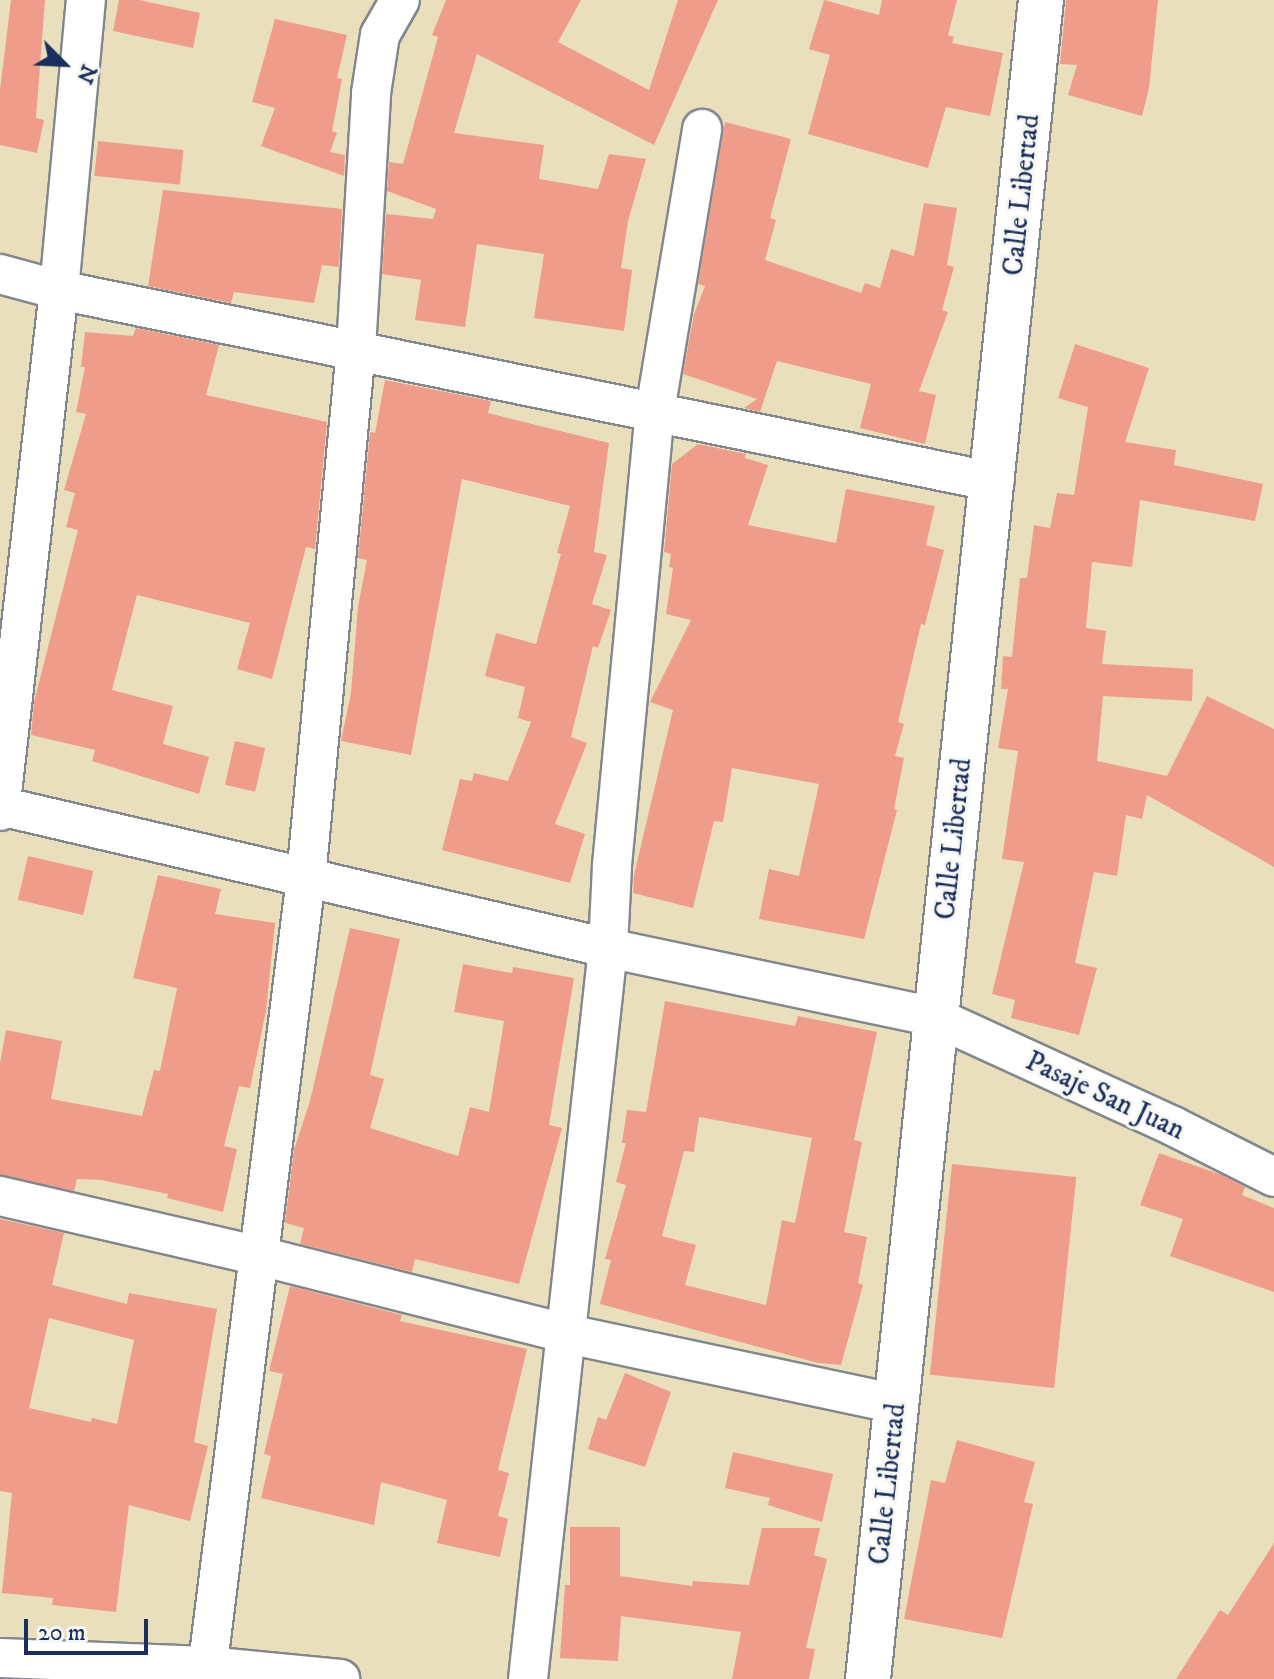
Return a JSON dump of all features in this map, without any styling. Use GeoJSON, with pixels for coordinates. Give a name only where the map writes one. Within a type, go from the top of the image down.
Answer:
{"type":"FeatureCollection","features":[{"type":"Feature","properties":{"kind":"street"},"geometry":{"type":"LineString","coordinates":[[0,808],[59,290],[86,0]]}},
{"type":"Feature","properties":{"kind":"street"},"geometry":{"type":"LineString","coordinates":[[206,1672],[256,1255],[306,878],[356,349],[371,93],[380,35],[400,0]]}},
{"type":"Feature","properties":{"kind":"street","name":"Calle Libertad"},"geometry":{"type":"LineString","coordinates":[[868,1679],[935,1017],[994,482],[1041,0]]}},
{"type":"Feature","properties":{"kind":"street"},"geometry":{"type":"LineString","coordinates":[[528,1679],[608,948],[612,865],[655,411],[702,129]]}},
{"type":"Feature","properties":{"kind":"street"},"geometry":{"type":"LineString","coordinates":[[0,274],[59,290],[994,482]]}},
{"type":"Feature","properties":{"kind":"street","name":"Pasaje San Juan"},"geometry":{"type":"LineString","coordinates":[[0,808],[608,948],[935,1017],[1173,1126],[1274,1177]]}},
{"type":"Feature","properties":{"kind":"street"},"geometry":{"type":"LineString","coordinates":[[0,1196],[256,1255],[568,1334],[896,1404]]}},
{"type":"Feature","properties":{"kind":"street"},"geometry":{"type":"LineString","coordinates":[[0,1658],[340,1679]]}},
{"type":"Feature","properties":{"kind":"building"},"geometry":{"type":"Polygon","coordinates":[[[11,0],[45,0],[36,118],[44,120],[37,153],[0,145],[0,90],[11,0]]]}},
{"type":"Feature","properties":{"kind":"building"},"geometry":{"type":"Polygon","coordinates":[[[119,0],[139,0],[200,13],[193,48],[113,31],[119,0]]]}},
{"type":"Feature","properties":{"kind":"building"},"geometry":{"type":"Polygon","coordinates":[[[446,0],[581,0],[558,42],[649,90],[678,0],[718,0],[654,145],[477,54],[454,133],[544,145],[539,179],[598,189],[609,154],[646,159],[628,221],[621,268],[632,270],[624,331],[534,318],[544,254],[477,244],[465,327],[415,320],[421,280],[382,274],[386,214],[433,219],[436,209],[387,191],[389,162],[403,164],[438,37],[432,35],[446,0]]]}},
{"type":"Feature","properties":{"kind":"building"},"geometry":{"type":"Polygon","coordinates":[[[824,0],[879,15],[882,0],[957,0],[948,35],[954,37],[952,43],[1003,53],[990,116],[946,107],[928,168],[808,134],[830,55],[809,49],[824,0]]]}},
{"type":"Feature","properties":{"kind":"building"},"geometry":{"type":"Polygon","coordinates":[[[1066,0],[1158,0],[1149,88],[1142,116],[1068,95],[1077,65],[1060,64],[1066,0]]]}},
{"type":"Feature","properties":{"kind":"building"},"geometry":{"type":"Polygon","coordinates":[[[275,19],[347,35],[337,78],[342,79],[332,131],[337,133],[330,152],[345,155],[344,176],[261,146],[275,108],[252,102],[275,19]]]}},
{"type":"Feature","properties":{"kind":"building"},"geometry":{"type":"Polygon","coordinates":[[[725,122],[791,139],[770,218],[776,220],[765,260],[861,293],[865,283],[880,288],[891,249],[914,256],[924,203],[957,208],[947,265],[954,267],[942,310],[948,312],[919,391],[936,395],[925,444],[860,428],[871,384],[777,361],[760,412],[744,408],[757,399],[683,374],[694,314],[705,286],[698,284],[725,122]]]}},
{"type":"Feature","properties":{"kind":"building"},"geometry":{"type":"Polygon","coordinates":[[[98,141],[184,150],[180,185],[94,176],[98,141]]]}},
{"type":"Feature","properties":{"kind":"building"},"geometry":{"type":"Polygon","coordinates":[[[163,190],[342,209],[339,267],[322,265],[314,303],[234,292],[231,303],[148,286],[163,190]]]}},
{"type":"Feature","properties":{"kind":"building"},"geometry":{"type":"Polygon","coordinates":[[[136,328],[219,345],[206,395],[327,422],[315,549],[306,547],[272,679],[237,669],[250,623],[137,595],[112,690],[173,706],[163,744],[209,757],[199,794],[92,761],[95,750],[31,735],[34,702],[78,530],[66,527],[75,493],[64,490],[86,414],[76,412],[85,367],[81,367],[85,332],[133,336],[136,328]]]}},
{"type":"Feature","properties":{"kind":"building"},"geometry":{"type":"Polygon","coordinates":[[[1075,344],[1149,368],[1125,442],[1176,450],[1174,465],[1263,484],[1255,521],[1140,500],[1132,567],[1092,562],[1086,628],[1106,631],[1102,664],[1193,669],[1192,701],[1103,696],[1097,761],[1167,776],[1207,696],[1274,729],[1274,867],[1147,795],[1142,819],[1126,815],[1117,876],[1094,872],[1075,963],[1097,968],[1079,1035],[1011,1018],[1015,1000],[992,994],[1024,862],[1002,859],[1018,751],[998,748],[1008,689],[1001,689],[1003,656],[1012,657],[1020,578],[1027,578],[1034,525],[1050,528],[1057,493],[1074,495],[1088,407],[1058,398],[1075,344]]]}},
{"type":"Feature","properties":{"kind":"building"},"geometry":{"type":"Polygon","coordinates":[[[385,380],[491,401],[488,413],[609,443],[594,552],[607,555],[592,604],[611,610],[598,648],[593,646],[571,737],[587,743],[555,824],[585,834],[570,883],[442,850],[460,779],[472,781],[474,773],[508,781],[531,722],[518,718],[525,687],[485,676],[496,633],[536,644],[561,554],[557,553],[570,506],[462,479],[411,755],[341,741],[351,693],[358,607],[367,560],[358,558],[370,432],[375,433],[385,380]]]}},
{"type":"Feature","properties":{"kind":"building"},"geometry":{"type":"Polygon","coordinates":[[[698,444],[746,454],[745,458],[768,465],[748,525],[836,543],[846,489],[935,506],[926,545],[944,550],[925,625],[921,624],[898,722],[904,724],[895,756],[904,758],[894,809],[897,810],[864,939],[759,919],[769,869],[799,876],[819,784],[732,768],[723,822],[714,821],[693,908],[633,893],[634,875],[673,710],[650,702],[691,620],[666,614],[673,568],[669,567],[671,554],[664,552],[672,464],[698,444]]]}},
{"type":"Feature","properties":{"kind":"building"},"geometry":{"type":"Polygon","coordinates":[[[235,741],[265,748],[255,792],[225,785],[235,741]]]}},
{"type":"Feature","properties":{"kind":"building"},"geometry":{"type":"Polygon","coordinates":[[[28,856],[93,871],[83,915],[18,900],[28,856]]]}},
{"type":"Feature","properties":{"kind":"building"},"geometry":{"type":"Polygon","coordinates":[[[158,875],[221,889],[215,914],[275,923],[266,1011],[250,1088],[239,1086],[224,1146],[237,1149],[223,1212],[167,1198],[168,1194],[101,1180],[77,1179],[74,1191],[0,1175],[0,1063],[6,1030],[62,1041],[51,1099],[142,1116],[154,1070],[160,1071],[177,988],[133,978],[158,875]]]}},
{"type":"Feature","properties":{"kind":"building"},"geometry":{"type":"Polygon","coordinates":[[[350,928],[400,939],[370,1075],[384,1079],[370,1128],[458,1156],[470,1107],[489,1112],[504,1021],[454,1012],[463,964],[512,973],[513,967],[574,978],[549,1125],[562,1128],[519,1284],[415,1259],[412,1272],[300,1244],[304,1228],[285,1223],[294,1150],[310,1101],[350,928]]]}},
{"type":"Feature","properties":{"kind":"building"},"geometry":{"type":"Polygon","coordinates":[[[665,1001],[795,1026],[798,1016],[877,1032],[854,1140],[862,1142],[844,1232],[867,1237],[858,1283],[863,1285],[841,1365],[818,1363],[600,1304],[611,1260],[605,1259],[626,1185],[616,1182],[626,1143],[622,1143],[627,1110],[646,1112],[665,1001]],[[699,1117],[694,1152],[684,1151],[662,1236],[696,1245],[685,1285],[766,1305],[782,1220],[795,1223],[812,1138],[699,1117]]]}},
{"type":"Feature","properties":{"kind":"building"},"geometry":{"type":"Polygon","coordinates":[[[1159,1153],[1222,1175],[1245,1187],[1242,1195],[1274,1208],[1274,1292],[1170,1256],[1183,1219],[1140,1205],[1159,1153]]]}},
{"type":"Feature","properties":{"kind":"building"},"geometry":{"type":"Polygon","coordinates":[[[952,1164],[1076,1177],[1054,1388],[930,1375],[952,1164]]]}},
{"type":"Feature","properties":{"kind":"building"},"geometry":{"type":"Polygon","coordinates":[[[0,1219],[64,1233],[52,1285],[127,1304],[129,1293],[217,1309],[194,1442],[208,1446],[190,1521],[129,1505],[116,1612],[52,1605],[53,1598],[2,1593],[12,1493],[0,1491],[0,1219]],[[49,1318],[29,1408],[91,1422],[92,1418],[117,1424],[134,1340],[49,1318]]]}},
{"type":"Feature","properties":{"kind":"building"},"geometry":{"type":"Polygon","coordinates":[[[290,1286],[402,1315],[400,1321],[527,1349],[498,1470],[509,1473],[498,1516],[508,1519],[500,1557],[437,1543],[447,1500],[381,1482],[374,1525],[261,1498],[271,1456],[264,1454],[283,1374],[269,1371],[290,1286]]]}},
{"type":"Feature","properties":{"kind":"building"},"geometry":{"type":"Polygon","coordinates":[[[625,1373],[671,1392],[645,1467],[588,1449],[598,1417],[606,1420],[625,1373]]]}},
{"type":"Feature","properties":{"kind":"building"},"geometry":{"type":"Polygon","coordinates":[[[957,1440],[1035,1462],[1024,1502],[1033,1504],[1002,1638],[904,1619],[931,1480],[945,1483],[957,1440]]]}},
{"type":"Feature","properties":{"kind":"building"},"geometry":{"type":"Polygon","coordinates":[[[733,1452],[833,1474],[822,1522],[768,1505],[770,1498],[725,1488],[733,1452]]]}},
{"type":"Feature","properties":{"kind":"building"},"geometry":{"type":"Polygon","coordinates":[[[570,1527],[620,1527],[620,1576],[692,1586],[693,1581],[749,1585],[762,1528],[820,1528],[814,1555],[827,1559],[806,1648],[815,1649],[809,1679],[732,1679],[741,1632],[621,1616],[618,1661],[560,1658],[565,1585],[570,1585],[570,1527]]]}},
{"type":"Feature","properties":{"kind":"building"},"geometry":{"type":"Polygon","coordinates":[[[1274,1543],[1274,1679],[1176,1679],[1220,1610],[1228,1615],[1274,1543]]]}}]}
